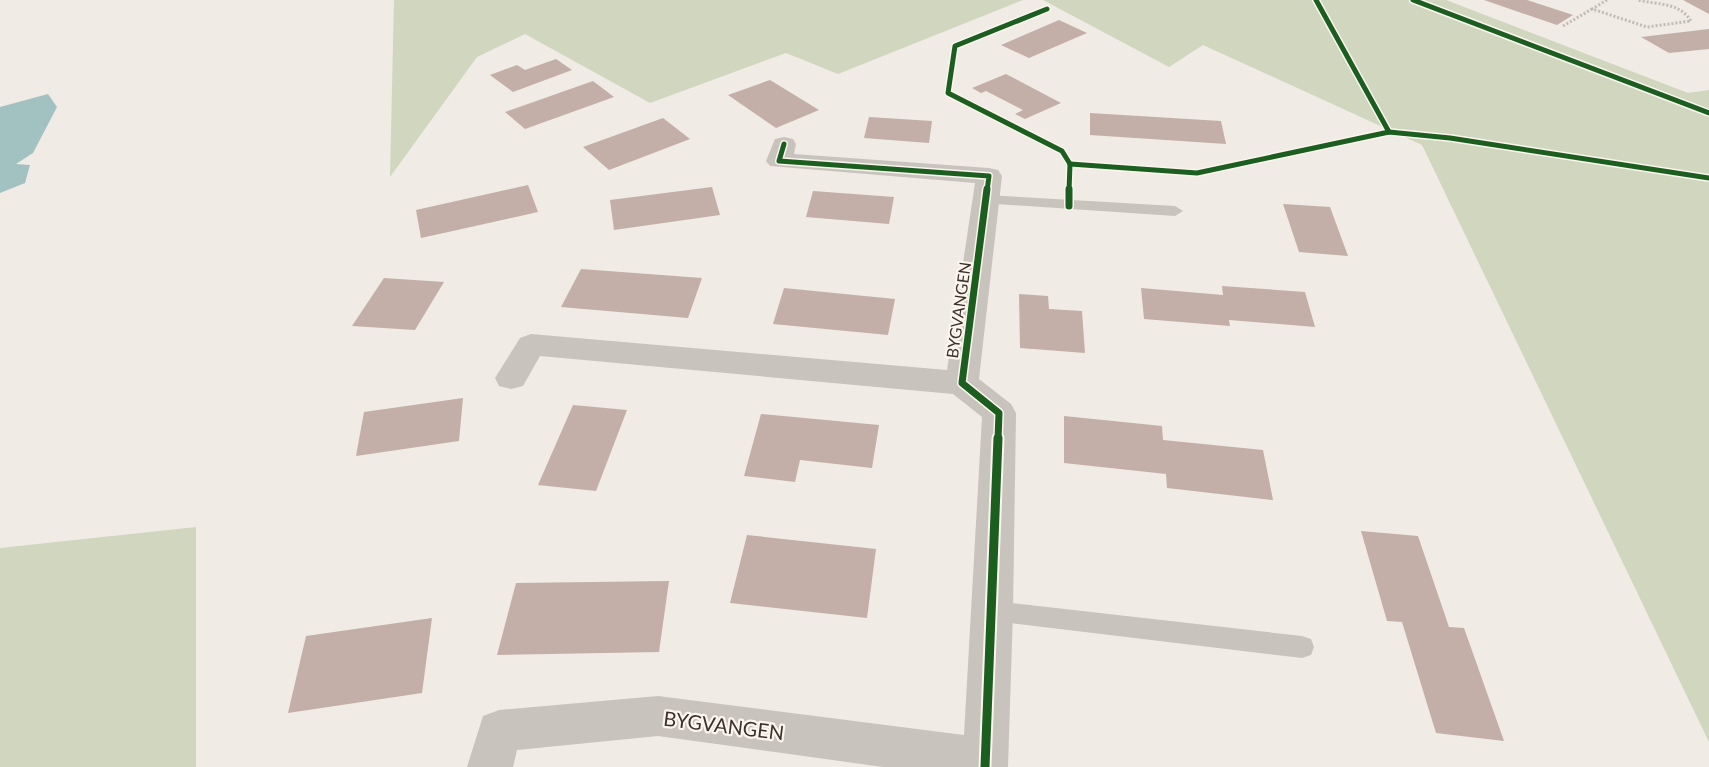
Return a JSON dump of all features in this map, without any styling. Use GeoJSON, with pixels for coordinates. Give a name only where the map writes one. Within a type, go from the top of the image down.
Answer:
{"type":"FeatureCollection","features":[{"type":"Feature","properties":{"kind":"street","name":"BYGVANGEN"},"geometry":{"type":"LineString","coordinates":[[784,144],[779,161],[989,176],[962,384]]}},
{"type":"Feature","properties":{"kind":"street","name":"BYGVANGEN"},"geometry":{"type":"LineString","coordinates":[[490,767],[499,731],[658,716],[985,763],[993,611],[999,413],[962,384],[531,345],[511,378]]}},
{"type":"Feature","properties":{"kind":"lane"},"geometry":{"type":"LineString","coordinates":[[987,200],[1174,211]]}},
{"type":"Feature","properties":{"kind":"lane"},"geometry":{"type":"LineString","coordinates":[[993,611],[1302,647]]}},
{"type":"Feature","properties":{"kind":"path"},"geometry":{"type":"LineString","coordinates":[[1563,26],[1607,0]]}},
{"type":"Feature","properties":{"kind":"path"},"geometry":{"type":"LineString","coordinates":[[1592,9],[1647,27],[1691,21],[1685,10],[1666,1],[1647,3],[1638,0]]}},
{"type":"Feature","properties":{"kind":"green space"},"geometry":{"type":"Polygon","coordinates":[[[394,0],[1023,0],[838,74],[786,53],[650,103],[525,34],[477,57],[390,177],[394,0]]]}},
{"type":"Feature","properties":{"kind":"green space"},"geometry":{"type":"Polygon","coordinates":[[[1043,0],[1446,0],[1688,93],[1709,90],[1709,742],[1422,145],[1203,45],[1169,67],[1043,0]]]}},
{"type":"Feature","properties":{"kind":"green space"},"geometry":{"type":"Polygon","coordinates":[[[196,527],[196,767],[0,767],[0,548],[196,527]]]}},
{"type":"Feature","properties":{"kind":"water"},"geometry":{"type":"Polygon","coordinates":[[[48,94],[57,107],[33,153],[16,164],[30,165],[25,183],[0,193],[0,107],[48,94]]]}},
{"type":"Feature","properties":{"kind":"building"},"geometry":{"type":"Polygon","coordinates":[[[1484,0],[1527,0],[1573,15],[1557,25],[1484,0]]]}},
{"type":"Feature","properties":{"kind":"building"},"geometry":{"type":"Polygon","coordinates":[[[1683,0],[1709,0],[1709,14],[1683,0]]]}},
{"type":"Feature","properties":{"kind":"building"},"geometry":{"type":"Polygon","coordinates":[[[1059,20],[1087,33],[1029,58],[1001,45],[1059,20]]]}},
{"type":"Feature","properties":{"kind":"building"},"geometry":{"type":"Polygon","coordinates":[[[1709,29],[1709,49],[1669,53],[1641,37],[1709,29]]]}},
{"type":"Feature","properties":{"kind":"building"},"geometry":{"type":"Polygon","coordinates":[[[556,59],[572,70],[513,92],[490,75],[517,65],[525,70],[556,59]]]}},
{"type":"Feature","properties":{"kind":"building"},"geometry":{"type":"Polygon","coordinates":[[[1006,74],[1061,103],[1025,119],[1015,114],[1023,110],[986,91],[981,93],[972,88],[1006,74]]]}},
{"type":"Feature","properties":{"kind":"building"},"geometry":{"type":"Polygon","coordinates":[[[770,80],[819,110],[776,128],[728,95],[770,80]]]}},
{"type":"Feature","properties":{"kind":"building"},"geometry":{"type":"Polygon","coordinates":[[[593,81],[614,97],[525,129],[505,112],[593,81]]]}},
{"type":"Feature","properties":{"kind":"building"},"geometry":{"type":"Polygon","coordinates":[[[1090,113],[1221,121],[1226,144],[1090,135],[1090,113]]]}},
{"type":"Feature","properties":{"kind":"building"},"geometry":{"type":"Polygon","coordinates":[[[869,117],[932,121],[929,143],[864,138],[869,117]]]}},
{"type":"Feature","properties":{"kind":"building"},"geometry":{"type":"Polygon","coordinates":[[[663,118],[690,139],[609,170],[583,147],[663,118]]]}},
{"type":"Feature","properties":{"kind":"building"},"geometry":{"type":"Polygon","coordinates":[[[528,185],[538,212],[421,238],[416,210],[528,185]]]}},
{"type":"Feature","properties":{"kind":"building"},"geometry":{"type":"Polygon","coordinates":[[[712,187],[720,215],[614,230],[610,200],[712,187]]]}},
{"type":"Feature","properties":{"kind":"building"},"geometry":{"type":"Polygon","coordinates":[[[813,191],[894,197],[889,224],[806,217],[813,191]]]}},
{"type":"Feature","properties":{"kind":"building"},"geometry":{"type":"Polygon","coordinates":[[[1283,204],[1330,207],[1348,256],[1299,252],[1283,204]]]}},
{"type":"Feature","properties":{"kind":"building"},"geometry":{"type":"Polygon","coordinates":[[[581,269],[702,278],[688,318],[561,307],[581,269]]]}},
{"type":"Feature","properties":{"kind":"building"},"geometry":{"type":"Polygon","coordinates":[[[384,278],[444,282],[415,330],[352,326],[384,278]]]}},
{"type":"Feature","properties":{"kind":"building"},"geometry":{"type":"Polygon","coordinates":[[[1222,286],[1305,292],[1315,327],[1229,320],[1230,326],[1144,319],[1141,288],[1223,295],[1222,286]]]}},
{"type":"Feature","properties":{"kind":"building"},"geometry":{"type":"Polygon","coordinates":[[[784,288],[895,299],[888,335],[773,324],[784,288]]]}},
{"type":"Feature","properties":{"kind":"building"},"geometry":{"type":"Polygon","coordinates":[[[1019,294],[1048,296],[1049,309],[1082,311],[1085,353],[1020,348],[1019,294]]]}},
{"type":"Feature","properties":{"kind":"building"},"geometry":{"type":"Polygon","coordinates":[[[463,398],[459,441],[356,456],[364,412],[463,398]]]}},
{"type":"Feature","properties":{"kind":"building"},"geometry":{"type":"Polygon","coordinates":[[[573,405],[627,410],[596,491],[538,485],[573,405]]]}},
{"type":"Feature","properties":{"kind":"building"},"geometry":{"type":"Polygon","coordinates":[[[761,414],[879,425],[872,468],[800,460],[795,482],[744,476],[761,414]]]}},
{"type":"Feature","properties":{"kind":"building"},"geometry":{"type":"Polygon","coordinates":[[[1064,416],[1162,426],[1163,440],[1263,450],[1273,500],[1167,488],[1166,474],[1064,463],[1064,416]]]}},
{"type":"Feature","properties":{"kind":"building"},"geometry":{"type":"Polygon","coordinates":[[[1361,531],[1418,536],[1449,627],[1464,628],[1504,741],[1436,733],[1402,622],[1387,621],[1361,531]]]}},
{"type":"Feature","properties":{"kind":"building"},"geometry":{"type":"Polygon","coordinates":[[[747,535],[876,549],[867,618],[730,603],[747,535]]]}},
{"type":"Feature","properties":{"kind":"building"},"geometry":{"type":"Polygon","coordinates":[[[669,581],[659,652],[497,655],[516,583],[669,581]]]}},
{"type":"Feature","properties":{"kind":"building"},"geometry":{"type":"Polygon","coordinates":[[[432,618],[422,693],[288,713],[306,636],[432,618]]]}},
{"type":"Feature","properties":{"kind":"cycle path"},"geometry":{"type":"LineString","coordinates":[[1316,0],[1389,132]]}},
{"type":"Feature","properties":{"kind":"cycle path"},"geometry":{"type":"LineString","coordinates":[[1413,0],[1709,113]]}},
{"type":"Feature","properties":{"kind":"cycle path"},"geometry":{"type":"LineString","coordinates":[[1047,9],[955,46],[948,93],[1062,151],[1070,164],[1069,206]]}},
{"type":"Feature","properties":{"kind":"cycle path"},"geometry":{"type":"LineString","coordinates":[[1070,164],[1197,173],[1389,132],[1450,138],[1709,178]]}},
{"type":"Feature","properties":{"kind":"cycle path"},"geometry":{"type":"LineString","coordinates":[[784,144],[779,161],[989,176],[962,383],[999,413],[993,611],[985,767]]}}]}
